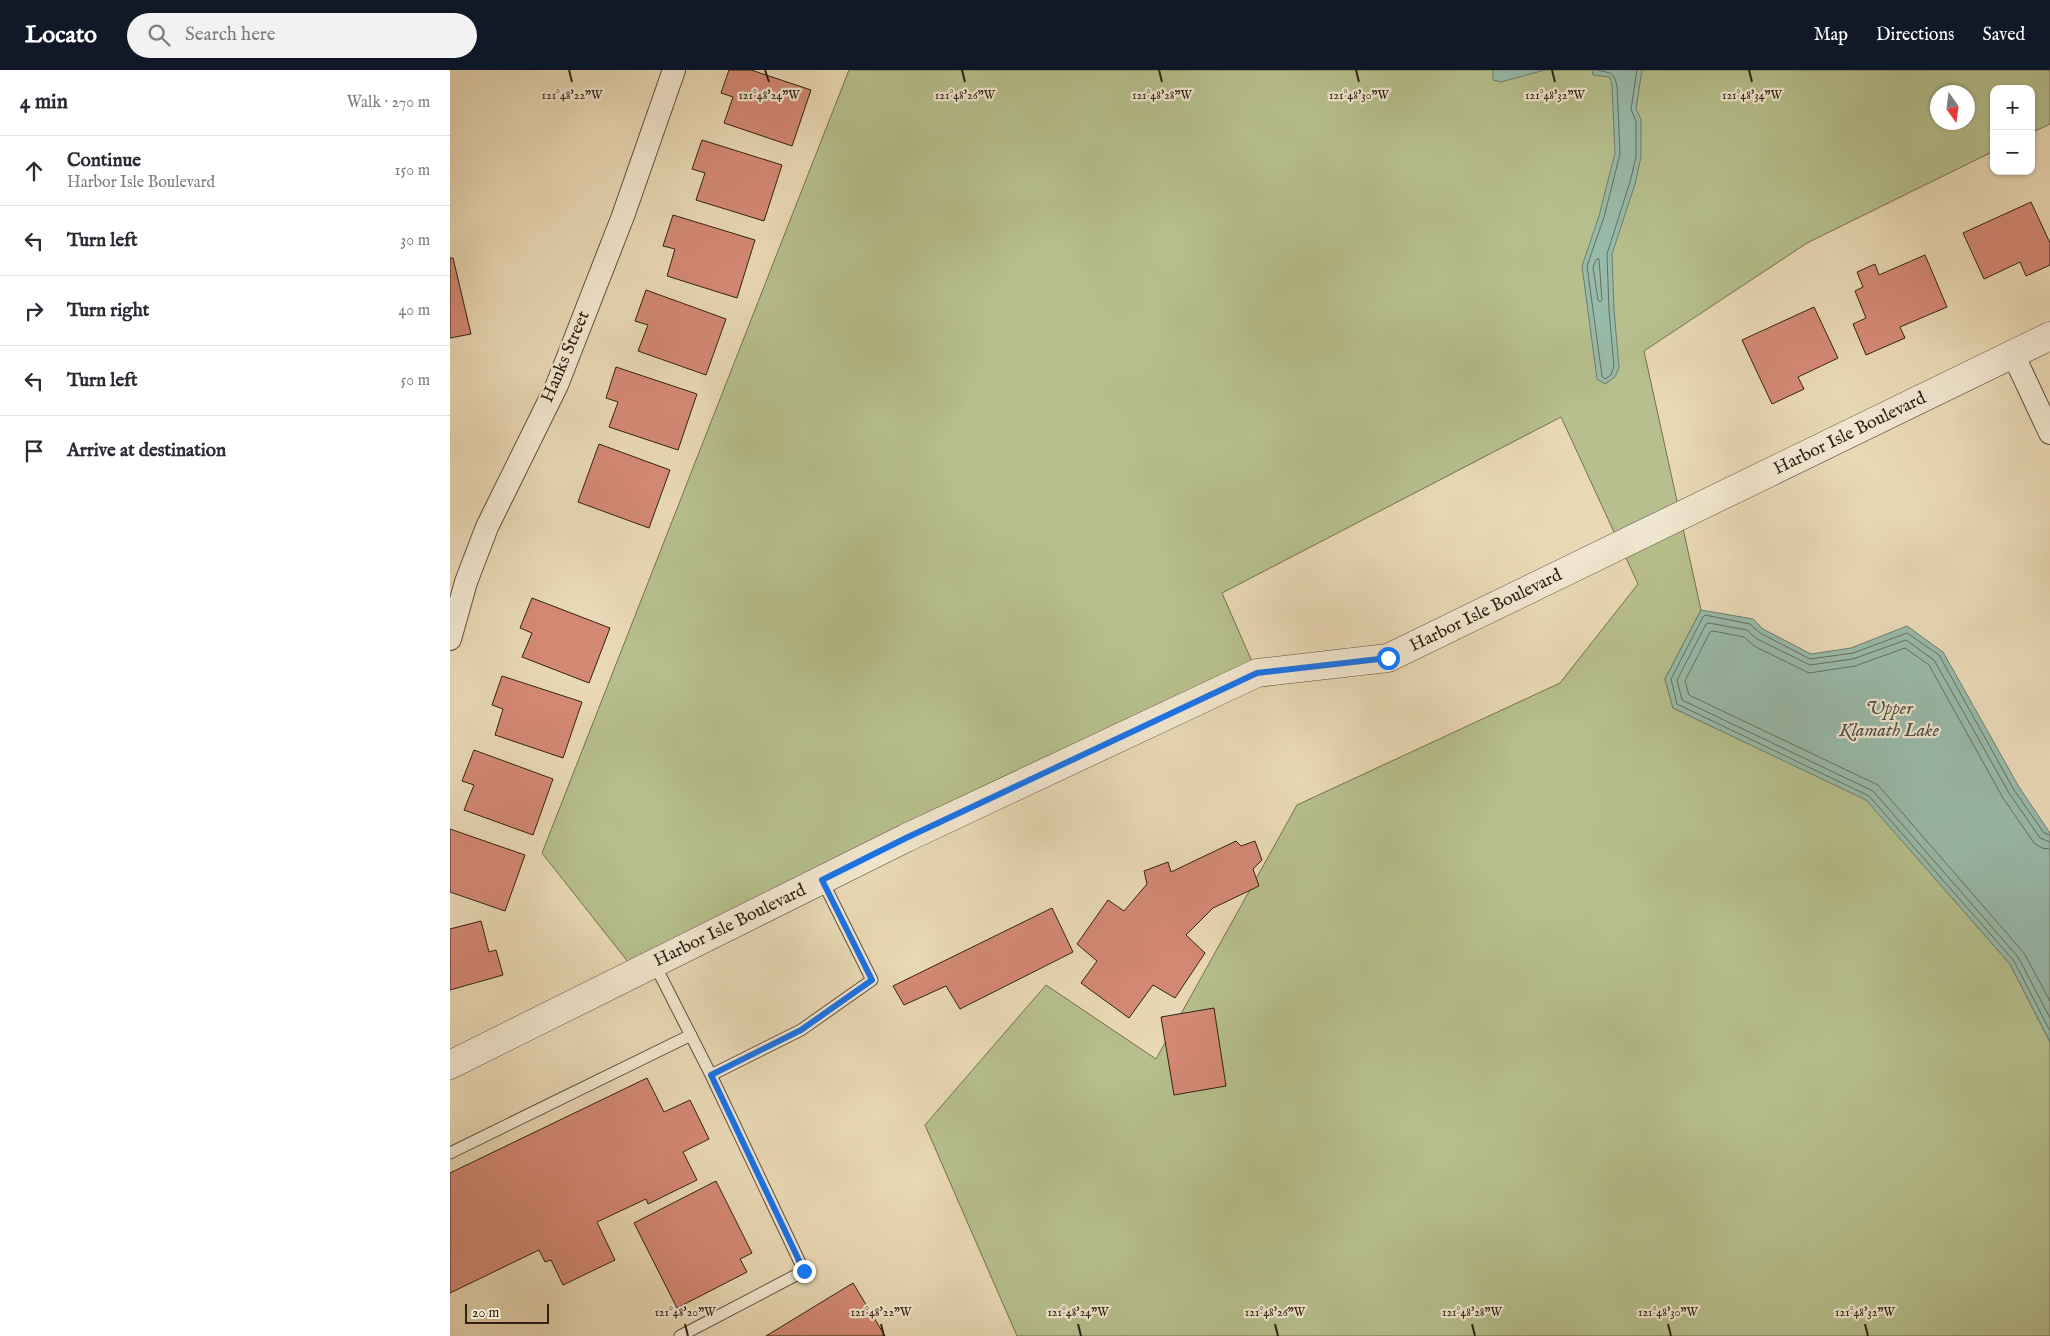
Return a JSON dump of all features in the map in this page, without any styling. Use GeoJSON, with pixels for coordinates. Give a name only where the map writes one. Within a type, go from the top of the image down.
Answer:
{"type":"FeatureCollection","features":[{"type":"Feature","properties":{"kind":"street","name":"Hanks Street"},"geometry":{"type":"LineString","coordinates":[[450,639],[466,582],[487,527],[556,385],[623,216],[674,70]]}},
{"type":"Feature","properties":{"kind":"street","name":"Harbor Isle Boulevard"},"geometry":{"type":"LineString","coordinates":[[450,1065],[906,838],[1257,673],[1388,658],[2050,336]]}},
{"type":"Feature","properties":{"kind":"street"},"geometry":{"type":"LineString","coordinates":[[2013,354],[2050,433]]}},
{"type":"Feature","properties":{"kind":"lane"},"geometry":{"type":"LineString","coordinates":[[711,1075],[801,1030],[872,980],[822,880]]}},
{"type":"Feature","properties":{"kind":"lane"},"geometry":{"type":"LineString","coordinates":[[654,963],[711,1075],[804,1271],[680,1336]]}},
{"type":"Feature","properties":{"kind":"lane"},"geometry":{"type":"LineString","coordinates":[[450,1153],[691,1035]]}},
{"type":"Feature","properties":{"kind":"green space"},"geometry":{"type":"Polygon","coordinates":[[[849,70],[2050,70],[2050,124],[2035,131],[2035,85],[1990,85],[1990,153],[1807,243],[1644,351],[1701,610],[1665,679],[1673,708],[1866,799],[2010,964],[2050,1042],[2050,1336],[1017,1336],[925,1125],[1046,985],[1156,1059],[1297,805],[1560,683],[1638,584],[1561,417],[1222,593],[1257,673],[636,972],[542,853],[849,70]]]}},
{"type":"Feature","properties":{"kind":"water"},"geometry":{"type":"Polygon","coordinates":[[[1493,70],[1545,70],[1501,82],[1493,80],[1493,70]]]}},
{"type":"Feature","properties":{"kind":"water"},"geometry":{"type":"Polygon","coordinates":[[[1592,70],[1642,70],[1636,109],[1641,119],[1641,157],[1635,184],[1612,254],[1619,367],[1615,377],[1605,384],[1597,379],[1582,266],[1599,216],[1615,153],[1610,77],[1593,75],[1592,70]]]}},
{"type":"Feature","properties":{"kind":"water","name":"Upper Klamath Lake"},"geometry":{"type":"Polygon","coordinates":[[[1701,610],[1753,619],[1763,629],[1811,654],[1851,648],[1907,626],[1943,652],[2019,787],[2050,833],[2050,1042],[2010,964],[1866,800],[1673,708],[1665,679],[1701,610]]]}},
{"type":"Feature","properties":{"kind":"building"},"geometry":{"type":"Polygon","coordinates":[[[729,70],[751,70],[811,90],[792,146],[724,123],[733,97],[721,93],[729,70]]]}},
{"type":"Feature","properties":{"kind":"building"},"geometry":{"type":"Polygon","coordinates":[[[702,140],[782,165],[764,221],[696,200],[705,173],[692,169],[702,140]]]}},
{"type":"Feature","properties":{"kind":"building"},"geometry":{"type":"Polygon","coordinates":[[[2031,202],[2050,243],[2050,265],[2026,276],[2020,262],[1984,279],[1963,233],[2031,202]]]}},
{"type":"Feature","properties":{"kind":"building"},"geometry":{"type":"Polygon","coordinates":[[[673,215],[755,240],[737,298],[667,276],[675,249],[663,246],[673,215]]]}},
{"type":"Feature","properties":{"kind":"building"},"geometry":{"type":"Polygon","coordinates":[[[1925,255],[1947,307],[1900,327],[1905,338],[1866,355],[1853,324],[1866,318],[1855,291],[1863,287],[1857,272],[1875,264],[1879,275],[1925,255]]]}},
{"type":"Feature","properties":{"kind":"building"},"geometry":{"type":"Polygon","coordinates":[[[450,258],[453,258],[471,334],[450,338],[450,258]]]}},
{"type":"Feature","properties":{"kind":"building"},"geometry":{"type":"Polygon","coordinates":[[[646,290],[726,319],[706,375],[638,351],[648,325],[635,321],[646,290]]]}},
{"type":"Feature","properties":{"kind":"building"},"geometry":{"type":"Polygon","coordinates":[[[1814,307],[1838,358],[1798,377],[1804,389],[1772,404],[1742,340],[1814,307]]]}},
{"type":"Feature","properties":{"kind":"building"},"geometry":{"type":"Polygon","coordinates":[[[616,367],[697,394],[678,450],[609,427],[618,402],[606,398],[616,367]]]}},
{"type":"Feature","properties":{"kind":"building"},"geometry":{"type":"Polygon","coordinates":[[[599,444],[670,470],[649,528],[578,502],[599,444]]]}},
{"type":"Feature","properties":{"kind":"building"},"geometry":{"type":"Polygon","coordinates":[[[532,598],[610,628],[589,683],[522,657],[532,633],[520,628],[532,598]]]}},
{"type":"Feature","properties":{"kind":"building"},"geometry":{"type":"Polygon","coordinates":[[[502,676],[582,702],[563,758],[495,735],[503,709],[492,705],[502,676]]]}},
{"type":"Feature","properties":{"kind":"building"},"geometry":{"type":"Polygon","coordinates":[[[474,750],[553,779],[533,835],[464,810],[474,785],[462,781],[474,750]]]}},
{"type":"Feature","properties":{"kind":"building"},"geometry":{"type":"Polygon","coordinates":[[[450,829],[525,855],[505,911],[450,892],[450,829]]]}},
{"type":"Feature","properties":{"kind":"building"},"geometry":{"type":"Polygon","coordinates":[[[1236,841],[1241,846],[1255,841],[1262,860],[1253,869],[1259,886],[1213,908],[1186,935],[1205,953],[1175,998],[1153,985],[1129,1018],[1081,983],[1097,961],[1077,944],[1108,900],[1124,911],[1147,884],[1144,871],[1168,862],[1171,872],[1236,841]]]}},
{"type":"Feature","properties":{"kind":"building"},"geometry":{"type":"Polygon","coordinates":[[[1052,908],[1073,952],[960,1009],[946,986],[904,1005],[893,986],[1052,908]]]}},
{"type":"Feature","properties":{"kind":"building"},"geometry":{"type":"Polygon","coordinates":[[[481,921],[489,952],[496,950],[503,975],[450,990],[450,929],[481,921]]]}},
{"type":"Feature","properties":{"kind":"building"},"geometry":{"type":"Polygon","coordinates":[[[1214,1008],[1226,1086],[1174,1095],[1161,1017],[1214,1008]]]}},
{"type":"Feature","properties":{"kind":"building"},"geometry":{"type":"Polygon","coordinates":[[[647,1078],[664,1112],[690,1100],[709,1139],[683,1152],[697,1180],[648,1204],[646,1199],[597,1222],[615,1260],[563,1285],[551,1260],[545,1262],[539,1250],[450,1293],[450,1173],[647,1078]]]}},
{"type":"Feature","properties":{"kind":"building"},"geometry":{"type":"Polygon","coordinates":[[[716,1181],[752,1253],[740,1259],[747,1272],[677,1308],[634,1223],[716,1181]]]}},
{"type":"Feature","properties":{"kind":"building"},"geometry":{"type":"Polygon","coordinates":[[[853,1283],[885,1336],[766,1336],[853,1283]]]}},
{"type":"Feature","properties":{"kind":"route"},"geometry":{"type":"LineString","coordinates":[[804,1271],[711,1075],[801,1030],[872,980],[822,880],[906,838],[1257,673],[1388,658]]}}]}
